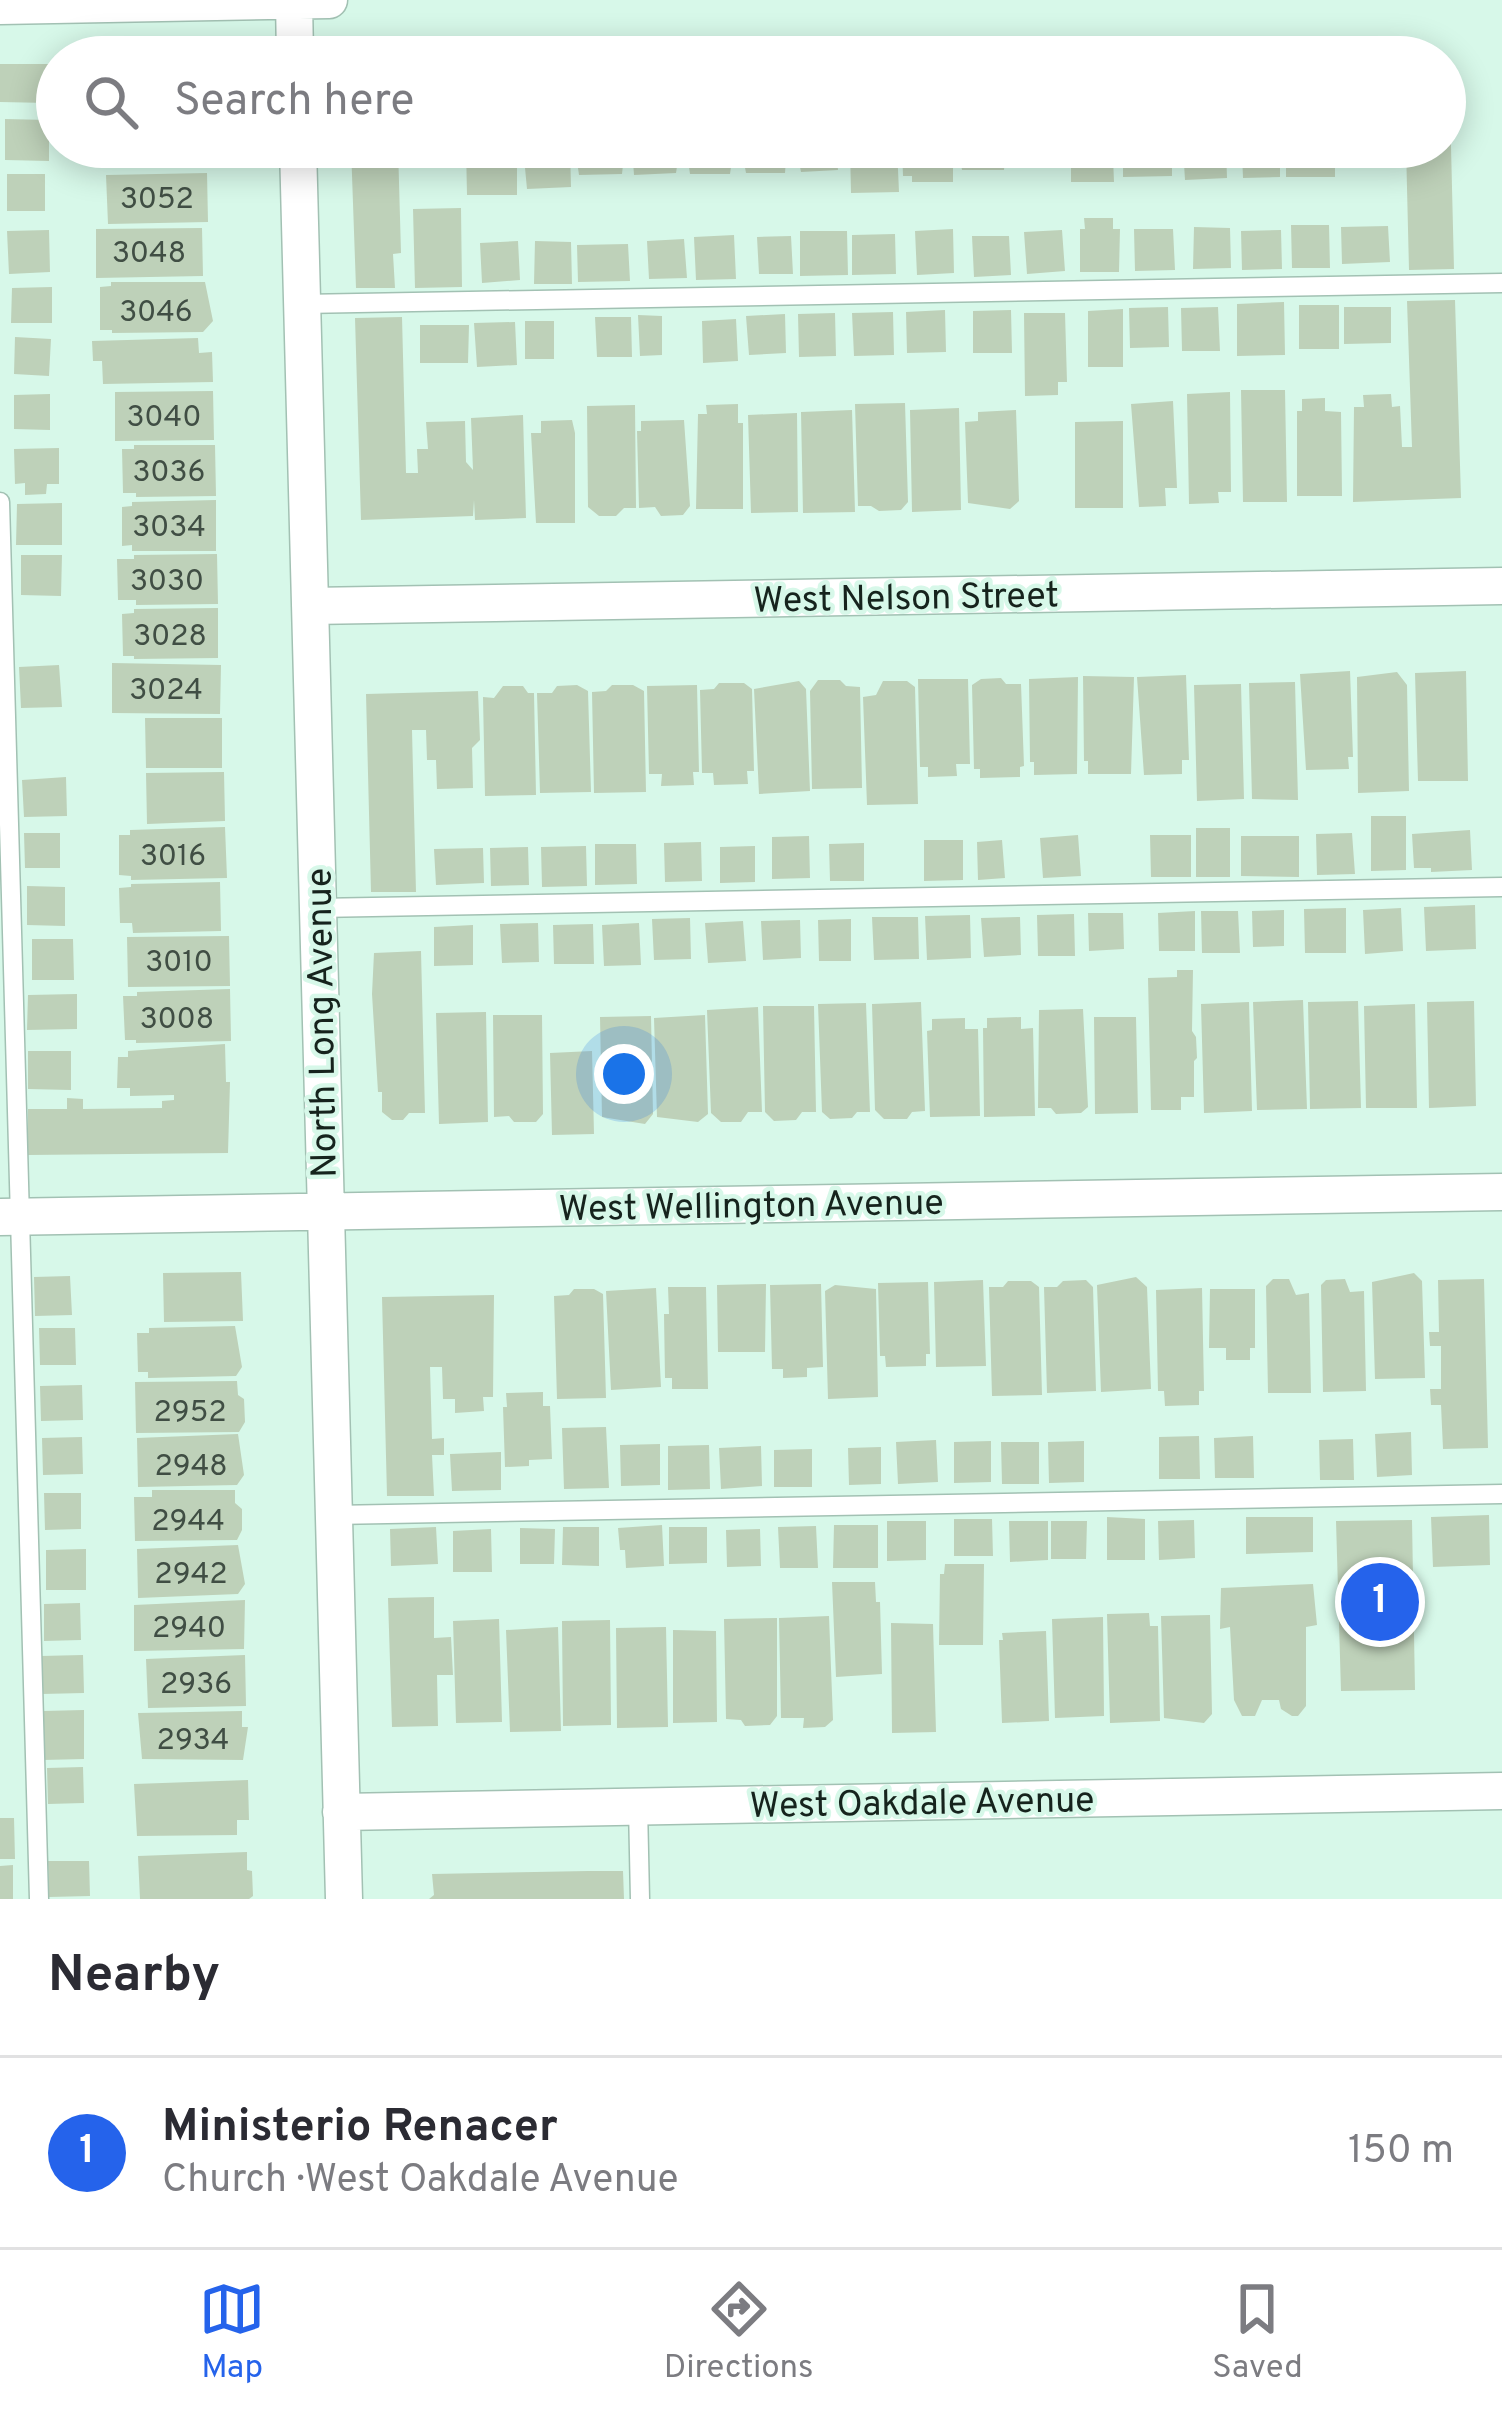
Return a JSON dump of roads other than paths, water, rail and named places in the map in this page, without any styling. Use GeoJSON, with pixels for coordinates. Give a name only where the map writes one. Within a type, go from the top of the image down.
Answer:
{"type":"FeatureCollection","features":[{"type":"Feature","properties":{"kind":"street"},"geometry":{"type":"LineString","coordinates":[[294,0],[295,36]]}},
{"type":"Feature","properties":{"kind":"street"},"geometry":{"type":"LineString","coordinates":[[0,6],[329,0]]}},
{"type":"Feature","properties":{"kind":"street","name":"North Long Avenue"},"geometry":{"type":"LineString","coordinates":[[299,168],[344,1899]]}},
{"type":"Feature","properties":{"kind":"street","name":"West Nelson Street"},"geometry":{"type":"LineString","coordinates":[[310,607],[1502,586]]}},
{"type":"Feature","properties":{"kind":"street","name":"West Wellington Avenue"},"geometry":{"type":"LineString","coordinates":[[11,1216],[1502,1192]]}},
{"type":"Feature","properties":{"kind":"street","name":"West Oakdale Avenue"},"geometry":{"type":"LineString","coordinates":[[341,1812],[1502,1791]]}},
{"type":"Feature","properties":{"kind":"lane"},"geometry":{"type":"LineString","coordinates":[[302,304],[1502,283]]}},
{"type":"Feature","properties":{"kind":"lane"},"geometry":{"type":"LineString","coordinates":[[0,502],[11,1216],[39,1899]]}},
{"type":"Feature","properties":{"kind":"lane"},"geometry":{"type":"LineString","coordinates":[[317,908],[1502,887]]}},
{"type":"Feature","properties":{"kind":"lane"},"geometry":{"type":"LineString","coordinates":[[333,1515],[1502,1494]]}},
{"type":"Feature","properties":{"kind":"lane"},"geometry":{"type":"LineString","coordinates":[[638,1806],[640,1899]]}},
{"type":"Feature","properties":{"kind":"place","name":"Ministerio Renacer"},"geometry":{"type":"Point","coordinates":[1380,1602]}}]}
